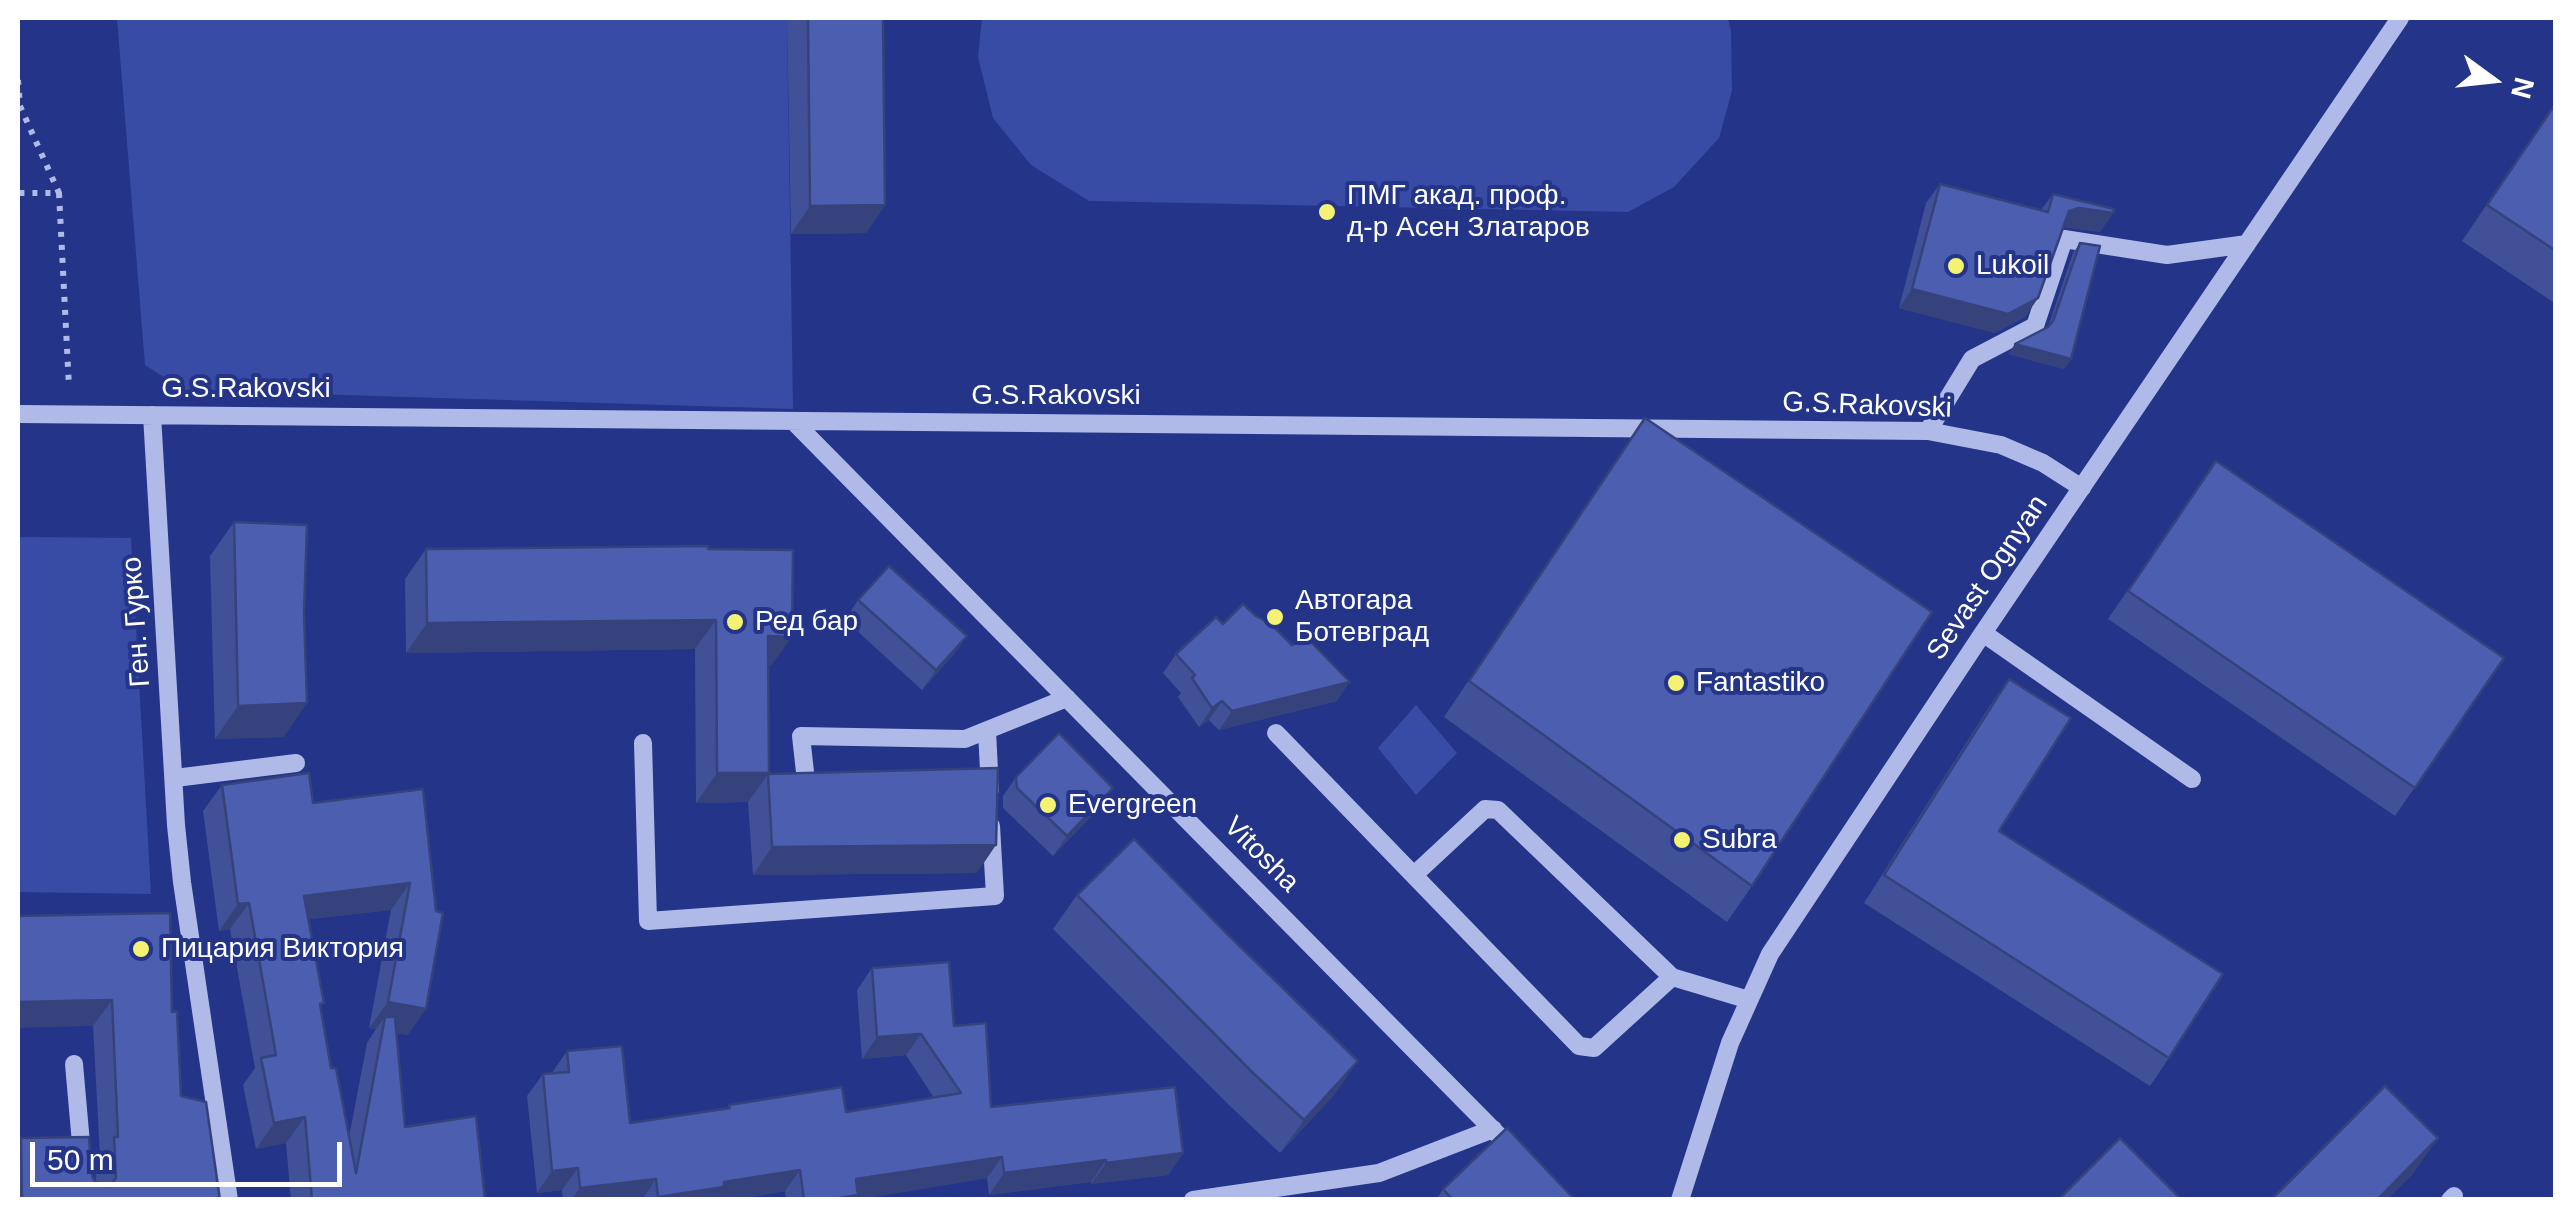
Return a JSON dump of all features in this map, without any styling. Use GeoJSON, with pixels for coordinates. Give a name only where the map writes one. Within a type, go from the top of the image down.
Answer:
{"type":"FeatureCollection","features":[{"type":"Feature","properties":{"kind":"street","name":"Sevast Ognyan"},"geometry":{"type":"LineString","coordinates":[[1680,1200],[1730,1043],[1770,954],[2400,18]]}},
{"type":"Feature","properties":{"kind":"street"},"geometry":{"type":"LineString","coordinates":[[1928,431],[1972,359],[2035,326],[2064,239],[2167,255],[2246,244]]}},
{"type":"Feature","properties":{"kind":"street","name":"G.S.Rakovski"},"geometry":{"type":"LineString","coordinates":[[18,414],[1928,431],[2001,445],[2043,463],[2082,488]]}},
{"type":"Feature","properties":{"kind":"street","name":"Ген. Гурко"},"geometry":{"type":"LineString","coordinates":[[152,416],[176,825],[229,1200]]}},
{"type":"Feature","properties":{"kind":"street","name":"Vitosha"},"geometry":{"type":"LineString","coordinates":[[793,421],[1528,1164]]}},
{"type":"Feature","properties":{"kind":"street"},"geometry":{"type":"LineString","coordinates":[[1983,634],[2192,779]]}},
{"type":"Feature","properties":{"kind":"street"},"geometry":{"type":"LineString","coordinates":[[805,772],[801,736],[965,739],[1067,698]]}},
{"type":"Feature","properties":{"kind":"street"},"geometry":{"type":"LineString","coordinates":[[643,742],[648,921],[995,896],[987,731]]}},
{"type":"Feature","properties":{"kind":"street"},"geometry":{"type":"LineString","coordinates":[[1276,734],[1579,1046],[1594,1048],[1672,977]]}},
{"type":"Feature","properties":{"kind":"street"},"geometry":{"type":"LineString","coordinates":[[174,778],[296,763]]}},
{"type":"Feature","properties":{"kind":"street"},"geometry":{"type":"LineString","coordinates":[[1414,875],[1485,808],[1498,810],[1672,977],[1748,1000]]}},
{"type":"Feature","properties":{"kind":"street"},"geometry":{"type":"LineString","coordinates":[[74,1064],[86,1200]]}},
{"type":"Feature","properties":{"kind":"street"},"geometry":{"type":"LineString","coordinates":[[1192,1200],[1379,1174],[1492,1129]]}},
{"type":"Feature","properties":{"kind":"path"},"geometry":{"type":"LineString","coordinates":[[18,80],[20,106],[59,194],[70,415]]}},
{"type":"Feature","properties":{"kind":"path"},"geometry":{"type":"LineString","coordinates":[[18,193],[59,194]]}},
{"type":"Feature","properties":{"kind":"shaded area"},"geometry":{"type":"Polygon","coordinates":[[[117,18],[787,18],[793,409],[184,390],[145,365],[117,18]]]}},
{"type":"Feature","properties":{"kind":"shaded area"},"geometry":{"type":"Polygon","coordinates":[[[982,18],[1728,18],[1732,91],[1719,138],[1674,187],[1628,212],[1089,201],[1031,165],[993,118],[978,57],[982,18]]]}},
{"type":"Feature","properties":{"kind":"shaded area"},"geometry":{"type":"Polygon","coordinates":[[[18,537],[131,538],[151,894],[18,892],[18,537]]]}},
{"type":"Feature","properties":{"kind":"shaded area"},"geometry":{"type":"Polygon","coordinates":[[[1416,705],[1457,753],[1416,795],[1378,748],[1416,705]]]}},
{"type":"Feature","properties":{"kind":"building"},"geometry":{"type":"Polygon","coordinates":[[[808,18],[883,18],[885,205],[810,206],[808,18]]]}},
{"type":"Feature","properties":{"kind":"building"},"geometry":{"type":"Polygon","coordinates":[[[2556,103],[2556,251],[2487,205],[2556,103]]]}},
{"type":"Feature","properties":{"kind":"building"},"geometry":{"type":"Polygon","coordinates":[[[1940,184],[2048,212],[2053,194],[2114,209],[2113,213],[2079,208],[2069,211],[2038,298],[2008,314],[1912,289],[1940,184]]]}},
{"type":"Feature","properties":{"kind":"building"},"geometry":{"type":"Polygon","coordinates":[[[2080,243],[2100,246],[2071,359],[2015,344],[2053,321],[2080,243]]]}},
{"type":"Feature","properties":{"kind":"building","name":"Fantastiko"},"geometry":{"type":"Polygon","coordinates":[[[1645,418],[1932,612],[1752,886],[1469,681],[1645,418]]]}},
{"type":"Feature","properties":{"kind":"building"},"geometry":{"type":"Polygon","coordinates":[[[2216,461],[2504,658],[2415,788],[2128,591],[2216,461]]]}},
{"type":"Feature","properties":{"kind":"building"},"geometry":{"type":"Polygon","coordinates":[[[234,522],[307,525],[307,703],[238,706],[234,522]]]}},
{"type":"Feature","properties":{"kind":"building"},"geometry":{"type":"Polygon","coordinates":[[[708,546],[793,550],[792,637],[768,636],[769,773],[717,773],[716,620],[427,623],[426,549],[708,546]]]}},
{"type":"Feature","properties":{"kind":"building"},"geometry":{"type":"Polygon","coordinates":[[[889,566],[967,636],[936,670],[858,600],[889,566]]]}},
{"type":"Feature","properties":{"kind":"building"},"geometry":{"type":"Polygon","coordinates":[[[1243,604],[1292,645],[1307,638],[1350,682],[1232,711],[1222,701],[1212,708],[1192,678],[1195,675],[1176,654],[1216,617],[1223,624],[1243,604]]]}},
{"type":"Feature","properties":{"kind":"building"},"geometry":{"type":"Polygon","coordinates":[[[2009,679],[2071,718],[1999,831],[2223,974],[2169,1058],[1884,875],[2009,679]]]}},
{"type":"Feature","properties":{"kind":"building","name":"Evergreen"},"geometry":{"type":"Polygon","coordinates":[[[1059,733],[1113,788],[1067,836],[1017,788],[1016,777],[1059,733]]]}},
{"type":"Feature","properties":{"kind":"building"},"geometry":{"type":"Polygon","coordinates":[[[998,768],[996,845],[772,847],[768,774],[998,768]]]}},
{"type":"Feature","properties":{"kind":"building"},"geometry":{"type":"Polygon","coordinates":[[[309,773],[313,803],[423,789],[436,911],[443,913],[426,1009],[388,1002],[410,883],[304,896],[324,1003],[320,1004],[331,1068],[336,1068],[356,1173],[385,1017],[395,1017],[405,1127],[476,1116],[485,1200],[312,1200],[305,1117],[274,1123],[261,1058],[276,1055],[249,903],[238,904],[222,785],[309,773]]]}},
{"type":"Feature","properties":{"kind":"building"},"geometry":{"type":"Polygon","coordinates":[[[1134,839],[1358,1061],[1304,1120],[1077,895],[1134,839]]]}},
{"type":"Feature","properties":{"kind":"building"},"geometry":{"type":"Polygon","coordinates":[[[170,913],[172,1012],[177,1011],[181,1096],[206,1102],[220,1200],[22,1200],[21,1138],[89,1137],[92,1176],[105,1186],[116,1178],[114,1137],[118,1137],[112,1000],[18,1002],[18,916],[170,913]]]}},
{"type":"Feature","properties":{"kind":"building"},"geometry":{"type":"Polygon","coordinates":[[[949,962],[954,1026],[986,1023],[991,1107],[1175,1087],[1183,1153],[1004,1173],[1002,1157],[856,1179],[858,1195],[827,1200],[804,1200],[800,1170],[658,1197],[656,1179],[580,1188],[578,1168],[552,1171],[543,1074],[569,1072],[567,1051],[622,1046],[630,1123],[842,1087],[846,1112],[961,1093],[921,1034],[877,1037],[872,968],[949,962]]]}},
{"type":"Feature","properties":{"kind":"building"},"geometry":{"type":"Polygon","coordinates":[[[2385,1086],[2438,1138],[2377,1200],[2271,1200],[2385,1086]]]}},
{"type":"Feature","properties":{"kind":"building"},"geometry":{"type":"Polygon","coordinates":[[[1507,1128],[1575,1200],[1453,1200],[1443,1189],[1507,1128]]]}},
{"type":"Feature","properties":{"kind":"building"},"geometry":{"type":"Polygon","coordinates":[[[2120,1138],[2182,1200],[2061,1200],[2120,1138]]]}},
{"type":"Feature","properties":{"kind":"place","name":"ПМГ акад. проф. д-р Асен Златаров"},"geometry":{"type":"Point","coordinates":[1327,212]}},
{"type":"Feature","properties":{"kind":"place","name":"Lukoil"},"geometry":{"type":"Point","coordinates":[1956,266]}},
{"type":"Feature","properties":{"kind":"place","name":"Автогара Ботевград"},"geometry":{"type":"Point","coordinates":[1275,617]}},
{"type":"Feature","properties":{"kind":"place","name":"Ред бар"},"geometry":{"type":"Point","coordinates":[735,622]}},
{"type":"Feature","properties":{"kind":"place","name":"Fantastiko"},"geometry":{"type":"Point","coordinates":[1676,683]}},
{"type":"Feature","properties":{"kind":"place","name":"Evergreen"},"geometry":{"type":"Point","coordinates":[1048,805]}},
{"type":"Feature","properties":{"kind":"place","name":"Subra"},"geometry":{"type":"Point","coordinates":[1682,840]}},
{"type":"Feature","properties":{"kind":"place","name":"Пицария Виктория"},"geometry":{"type":"Point","coordinates":[141,949]}}]}
